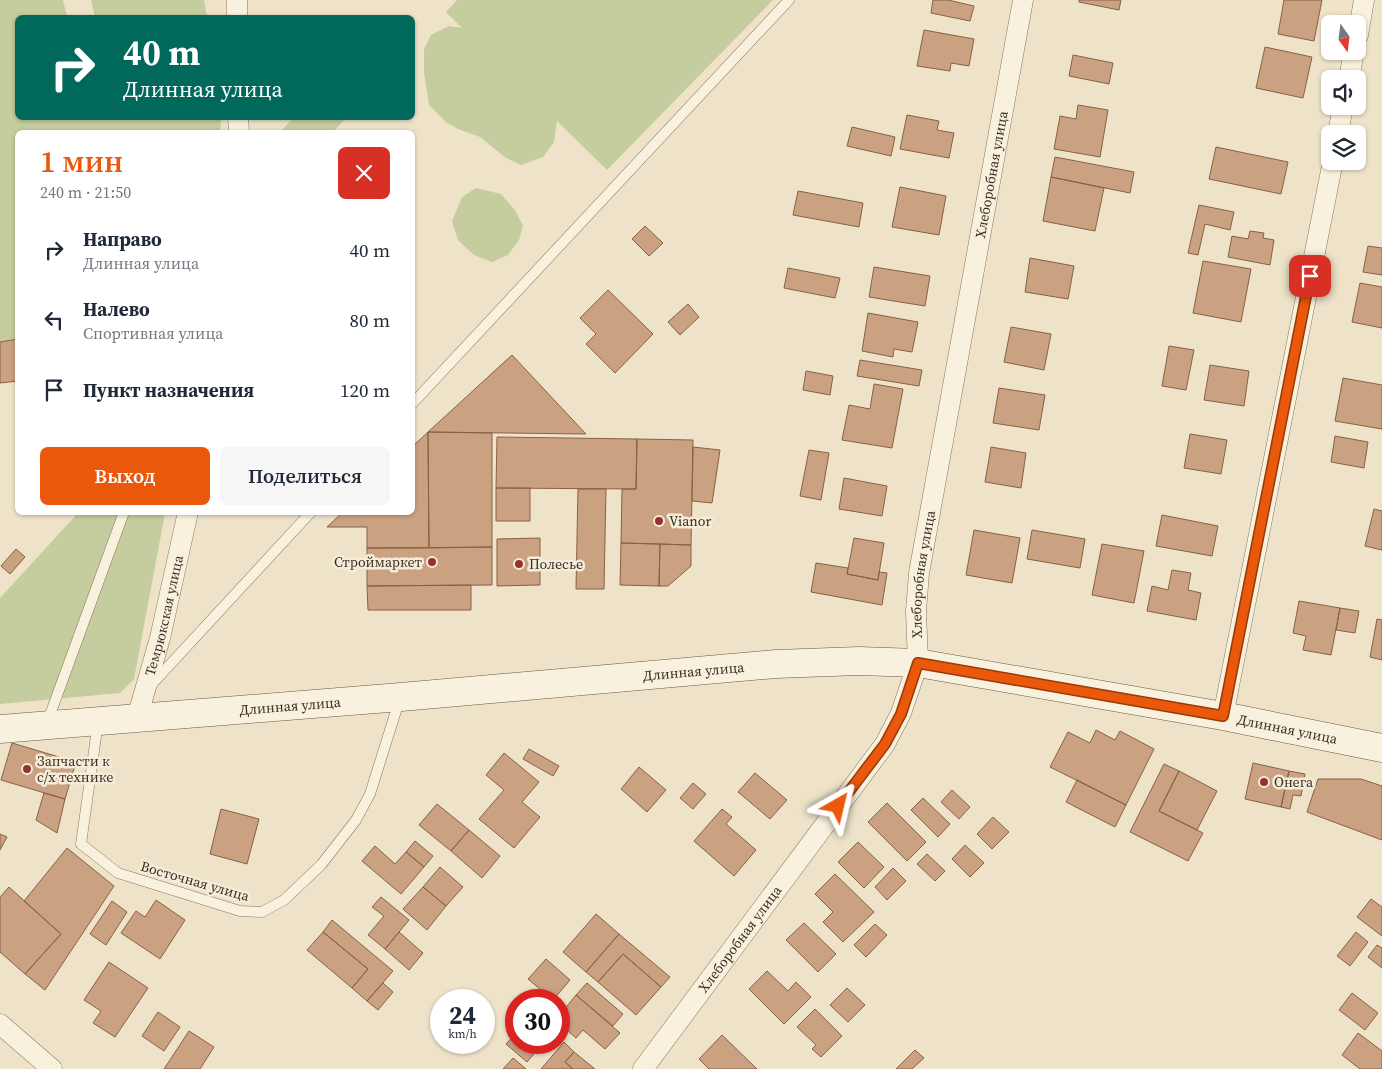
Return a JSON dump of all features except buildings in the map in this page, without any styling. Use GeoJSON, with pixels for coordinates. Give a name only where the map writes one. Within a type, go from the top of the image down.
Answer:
{"type":"FeatureCollection","features":[{"type":"Feature","properties":{"kind":"street"},"geometry":{"type":"LineString","coordinates":[[237,0],[237,15]]}},
{"type":"Feature","properties":{"kind":"street","name":"Хлеборобная улица"},"geometry":{"type":"LineString","coordinates":[[643,1069],[885,744],[901,714],[918,663],[916,611],[919,573],[1023,0]]}},
{"type":"Feature","properties":{"kind":"street"},"geometry":{"type":"LineString","coordinates":[[1361,15],[1364,0]]}},
{"type":"Feature","properties":{"kind":"street"},"geometry":{"type":"LineString","coordinates":[[1223,716],[1330,170]]}},
{"type":"Feature","properties":{"kind":"street","name":"Темрюкская улица"},"geometry":{"type":"LineString","coordinates":[[137,718],[160,638],[187,515]]}},
{"type":"Feature","properties":{"kind":"street","name":"Длинная улица"},"geometry":{"type":"LineString","coordinates":[[0,729],[401,697],[776,664],[860,661],[918,663],[1223,716],[1382,748]]}},
{"type":"Feature","properties":{"kind":"street"},"geometry":{"type":"LineString","coordinates":[[0,1024],[52,1069]]}},
{"type":"Feature","properties":{"kind":"lane"},"geometry":{"type":"LineString","coordinates":[[415,401],[789,0]]}},
{"type":"Feature","properties":{"kind":"lane"},"geometry":{"type":"LineString","coordinates":[[46,726],[123,515]]}},
{"type":"Feature","properties":{"kind":"lane"},"geometry":{"type":"LineString","coordinates":[[144,692],[308,515]]}},
{"type":"Feature","properties":{"kind":"lane","name":"Восточная улица"},"geometry":{"type":"LineString","coordinates":[[98,721],[81,844],[118,873],[240,911],[262,912],[284,900],[321,865],[356,820],[370,794],[401,697]]}},
{"type":"Feature","properties":{"kind":"green space"},"geometry":{"type":"Polygon","coordinates":[[[0,0],[63,0],[67,15],[15,15],[15,120],[221,120],[220,130],[15,130],[15,339],[0,342],[0,0]]]}},
{"type":"Feature","properties":{"kind":"green space"},"geometry":{"type":"Polygon","coordinates":[[[91,0],[204,0],[207,15],[95,15],[91,0]]]}},
{"type":"Feature","properties":{"kind":"green space"},"geometry":{"type":"Polygon","coordinates":[[[457,0],[773,0],[607,170],[557,121],[554,142],[543,157],[521,165],[506,158],[480,137],[458,129],[446,122],[429,105],[424,73],[424,49],[431,35],[449,26],[462,28],[446,12],[457,0]]]}},
{"type":"Feature","properties":{"kind":"green space"},"geometry":{"type":"Polygon","coordinates":[[[291,120],[344,120],[335,130],[282,130],[291,120]]]}},
{"type":"Feature","properties":{"kind":"green space"},"geometry":{"type":"Polygon","coordinates":[[[476,188],[501,194],[515,210],[523,226],[519,240],[508,255],[492,262],[474,255],[458,240],[452,221],[462,197],[476,188]]]}},
{"type":"Feature","properties":{"kind":"green space"},"geometry":{"type":"Polygon","coordinates":[[[76,515],[165,515],[134,679],[120,693],[0,704],[0,598],[76,515]]]}},
{"type":"Feature","properties":{"kind":"place","name":"Vianor"},"geometry":{"type":"Point","coordinates":[659,521]}},
{"type":"Feature","properties":{"kind":"place","name":"Строймаркет"},"geometry":{"type":"Point","coordinates":[432,562]}},
{"type":"Feature","properties":{"kind":"place","name":"Полесье"},"geometry":{"type":"Point","coordinates":[519,564]}},
{"type":"Feature","properties":{"kind":"place","name":"Запчасти к с/х технике"},"geometry":{"type":"Point","coordinates":[27,769]}},
{"type":"Feature","properties":{"kind":"place","name":"Онега"},"geometry":{"type":"Point","coordinates":[1264,782]}},
{"type":"Feature","properties":{"kind":"route"},"geometry":{"type":"LineString","coordinates":[[838,806],[885,744],[901,714],[918,663],[1223,716],[1310,276]]}}]}
